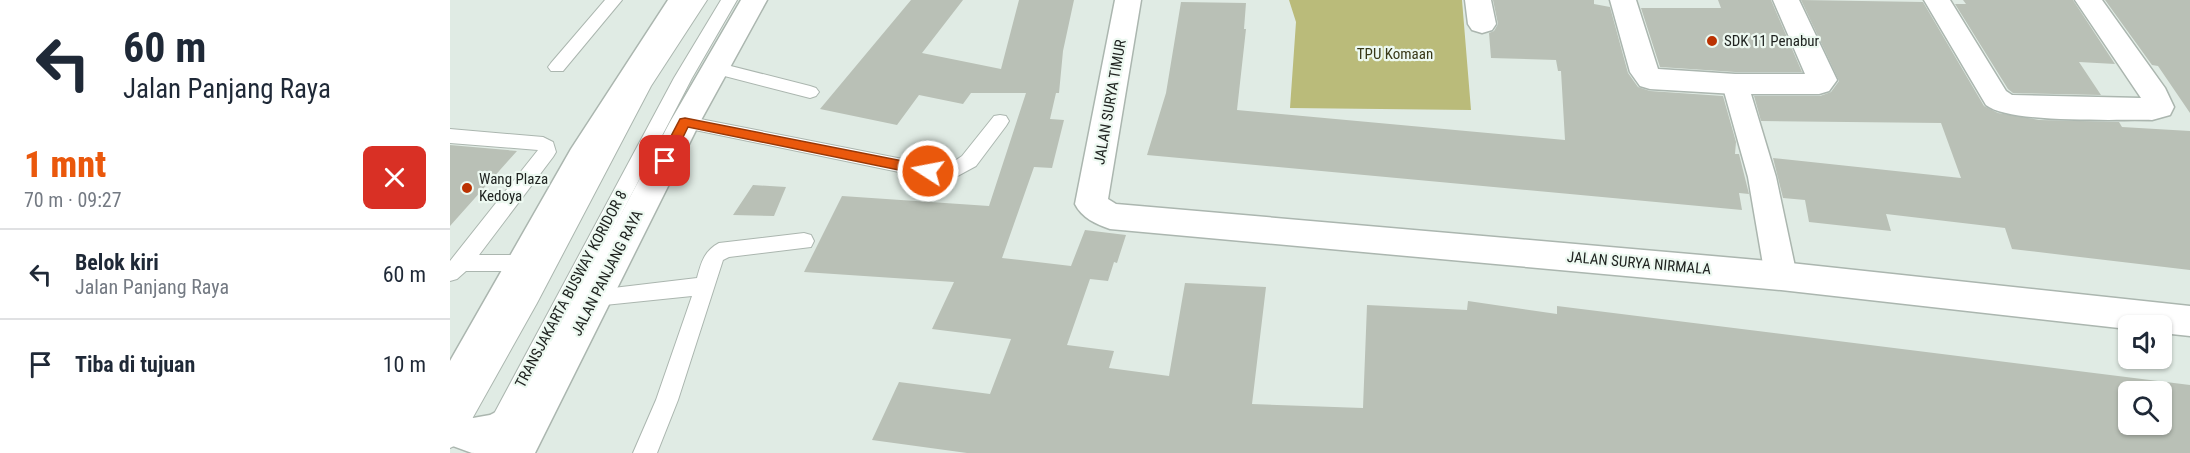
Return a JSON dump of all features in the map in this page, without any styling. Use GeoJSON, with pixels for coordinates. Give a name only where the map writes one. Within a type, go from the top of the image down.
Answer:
{"type":"FeatureCollection","features":[{"type":"Feature","properties":{"kind":"street"},"geometry":{"type":"LineString","coordinates":[[499,445],[483,435],[467,435],[451,420],[522,263],[582,156],[682,0]]}},
{"type":"Feature","properties":{"kind":"street","name":"JALAN PANJANG RAYA"},"geometry":{"type":"LineString","coordinates":[[499,445],[536,411],[685,122],[754,0]]}},
{"type":"Feature","properties":{"kind":"street","name":"JALAN SURYA TIMUR"},"geometry":{"type":"LineString","coordinates":[[1091,204],[1128,0]]}},
{"type":"Feature","properties":{"kind":"street"},"geometry":{"type":"LineString","coordinates":[[1623,0],[1644,72],[1650,79],[1735,84],[1819,84],[1822,80],[1786,0]]}},
{"type":"Feature","properties":{"kind":"street"},"geometry":{"type":"LineString","coordinates":[[1937,0],[1996,98],[2004,104],[2027,107],[2152,110],[2159,108],[2155,95],[2088,0]]}},
{"type":"Feature","properties":{"kind":"street"},"geometry":{"type":"LineString","coordinates":[[1735,84],[1762,177],[1780,276]]}},
{"type":"Feature","properties":{"kind":"street","name":"JALAN SURYA NIRMALA"},"geometry":{"type":"LineString","coordinates":[[1091,204],[1110,216],[1780,276],[2190,321]]}},
{"type":"Feature","properties":{"kind":"lane"},"geometry":{"type":"LineString","coordinates":[[557,67],[614,0]]}},
{"type":"Feature","properties":{"kind":"lane"},"geometry":{"type":"LineString","coordinates":[[451,420],[530,297],[643,84],[699,0]]}},
{"type":"Feature","properties":{"kind":"lane","name":"TRANSJAKARTA BUSWAY KORIDOR 8"},"geometry":{"type":"LineString","coordinates":[[499,445],[683,78],[729,0]]}},
{"type":"Feature","properties":{"kind":"lane"},"geometry":{"type":"LineString","coordinates":[[715,68],[810,92]]}},
{"type":"Feature","properties":{"kind":"lane"},"geometry":{"type":"LineString","coordinates":[[685,122],[928,171],[952,172],[969,161],[1000,121]]}},
{"type":"Feature","properties":{"kind":"lane"},"geometry":{"type":"LineString","coordinates":[[450,136],[543,144],[547,147],[548,152],[456,268]]}},
{"type":"Feature","properties":{"kind":"lane"},"geometry":{"type":"LineString","coordinates":[[542,160],[582,156]]}},
{"type":"Feature","properties":{"kind":"lane"},"geometry":{"type":"LineString","coordinates":[[650,452],[716,254],[726,249],[804,241]]}},
{"type":"Feature","properties":{"kind":"lane"},"geometry":{"type":"LineString","coordinates":[[456,268],[522,263]]}},
{"type":"Feature","properties":{"kind":"lane"},"geometry":{"type":"LineString","coordinates":[[595,297],[704,286]]}},
{"type":"Feature","properties":{"kind":"green space","name":"TPU Komaan"},"geometry":{"type":"Polygon","coordinates":[[[1289,0],[1462,0],[1471,110],[1290,108],[1296,22],[1289,0]]]}},
{"type":"Feature","properties":{"kind":"building"},"geometry":{"type":"Polygon","coordinates":[[[911,0],[963,0],[922,53],[1001,69],[1019,0],[1074,0],[1063,51],[1059,93],[1056,93],[1050,119],[1064,120],[1052,168],[1034,167],[1002,258],[1071,266],[1085,230],[1126,235],[1117,263],[1114,262],[1108,281],[1090,279],[1067,345],[1114,351],[1109,368],[1169,376],[1185,283],[1266,287],[1252,404],[1363,408],[1367,305],[1467,310],[1468,301],[1557,314],[1557,306],[2158,381],[2118,381],[2118,435],[2172,435],[2172,383],[2190,385],[2190,453],[967,453],[872,440],[899,382],[990,394],[1011,339],[932,329],[954,282],[804,272],[842,196],[989,206],[1026,93],[971,93],[963,104],[919,95],[897,125],[820,109],[911,0]]]}},
{"type":"Feature","properties":{"kind":"building"},"geometry":{"type":"Polygon","coordinates":[[[1493,0],[1594,0],[1594,4],[1610,7],[1628,73],[1638,87],[1650,91],[1723,96],[1736,142],[1735,154],[1739,154],[1749,194],[1739,193],[1742,210],[1147,155],[1166,93],[1181,2],[1246,3],[1244,29],[1246,29],[1237,110],[1565,140],[1561,71],[1558,71],[1556,60],[1491,58],[1489,33],[1494,31],[1498,24],[1493,0]]]}},
{"type":"Feature","properties":{"kind":"building","name":"SDK 11 Penabur"},"geometry":{"type":"Polygon","coordinates":[[[1718,0],[1771,0],[1802,72],[1735,72],[1660,67],[1641,8],[1721,8],[1718,0]]]}},
{"type":"Feature","properties":{"kind":"building"},"geometry":{"type":"Polygon","coordinates":[[[1801,0],[1923,2],[1984,106],[1998,113],[2040,120],[2119,122],[2122,127],[2190,131],[2190,270],[2012,249],[2005,228],[1886,214],[1891,231],[1809,222],[1805,200],[1783,198],[1773,158],[1961,178],[1941,123],[1761,121],[1754,96],[1820,96],[1831,92],[1839,81],[1801,0]]]}},
{"type":"Feature","properties":{"kind":"building"},"geometry":{"type":"Polygon","coordinates":[[[1963,0],[2073,0],[2115,64],[2079,62],[2101,95],[2013,93],[2008,89],[1955,4],[1966,4],[1963,0]]]}},
{"type":"Feature","properties":{"kind":"building"},"geometry":{"type":"Polygon","coordinates":[[[2105,0],[2190,0],[2190,113],[2158,66],[2152,65],[2105,0]]]}},
{"type":"Feature","properties":{"kind":"building","name":"Wang Plaza Kedoya"},"geometry":{"type":"Polygon","coordinates":[[[450,145],[517,151],[450,226],[450,145]]]}},
{"type":"Feature","properties":{"kind":"building"},"geometry":{"type":"Polygon","coordinates":[[[753,185],[786,187],[774,216],[733,215],[753,185]]]}},
{"type":"Feature","properties":{"kind":"place","name":"SDK 11 Penabur"},"geometry":{"type":"Point","coordinates":[1712,41]}},
{"type":"Feature","properties":{"kind":"place","name":"Wang Plaza Kedoya"},"geometry":{"type":"Point","coordinates":[467,188]}},
{"type":"Feature","properties":{"kind":"route"},"geometry":{"type":"LineString","coordinates":[[665,161],[685,122],[928,171]]}}]}
